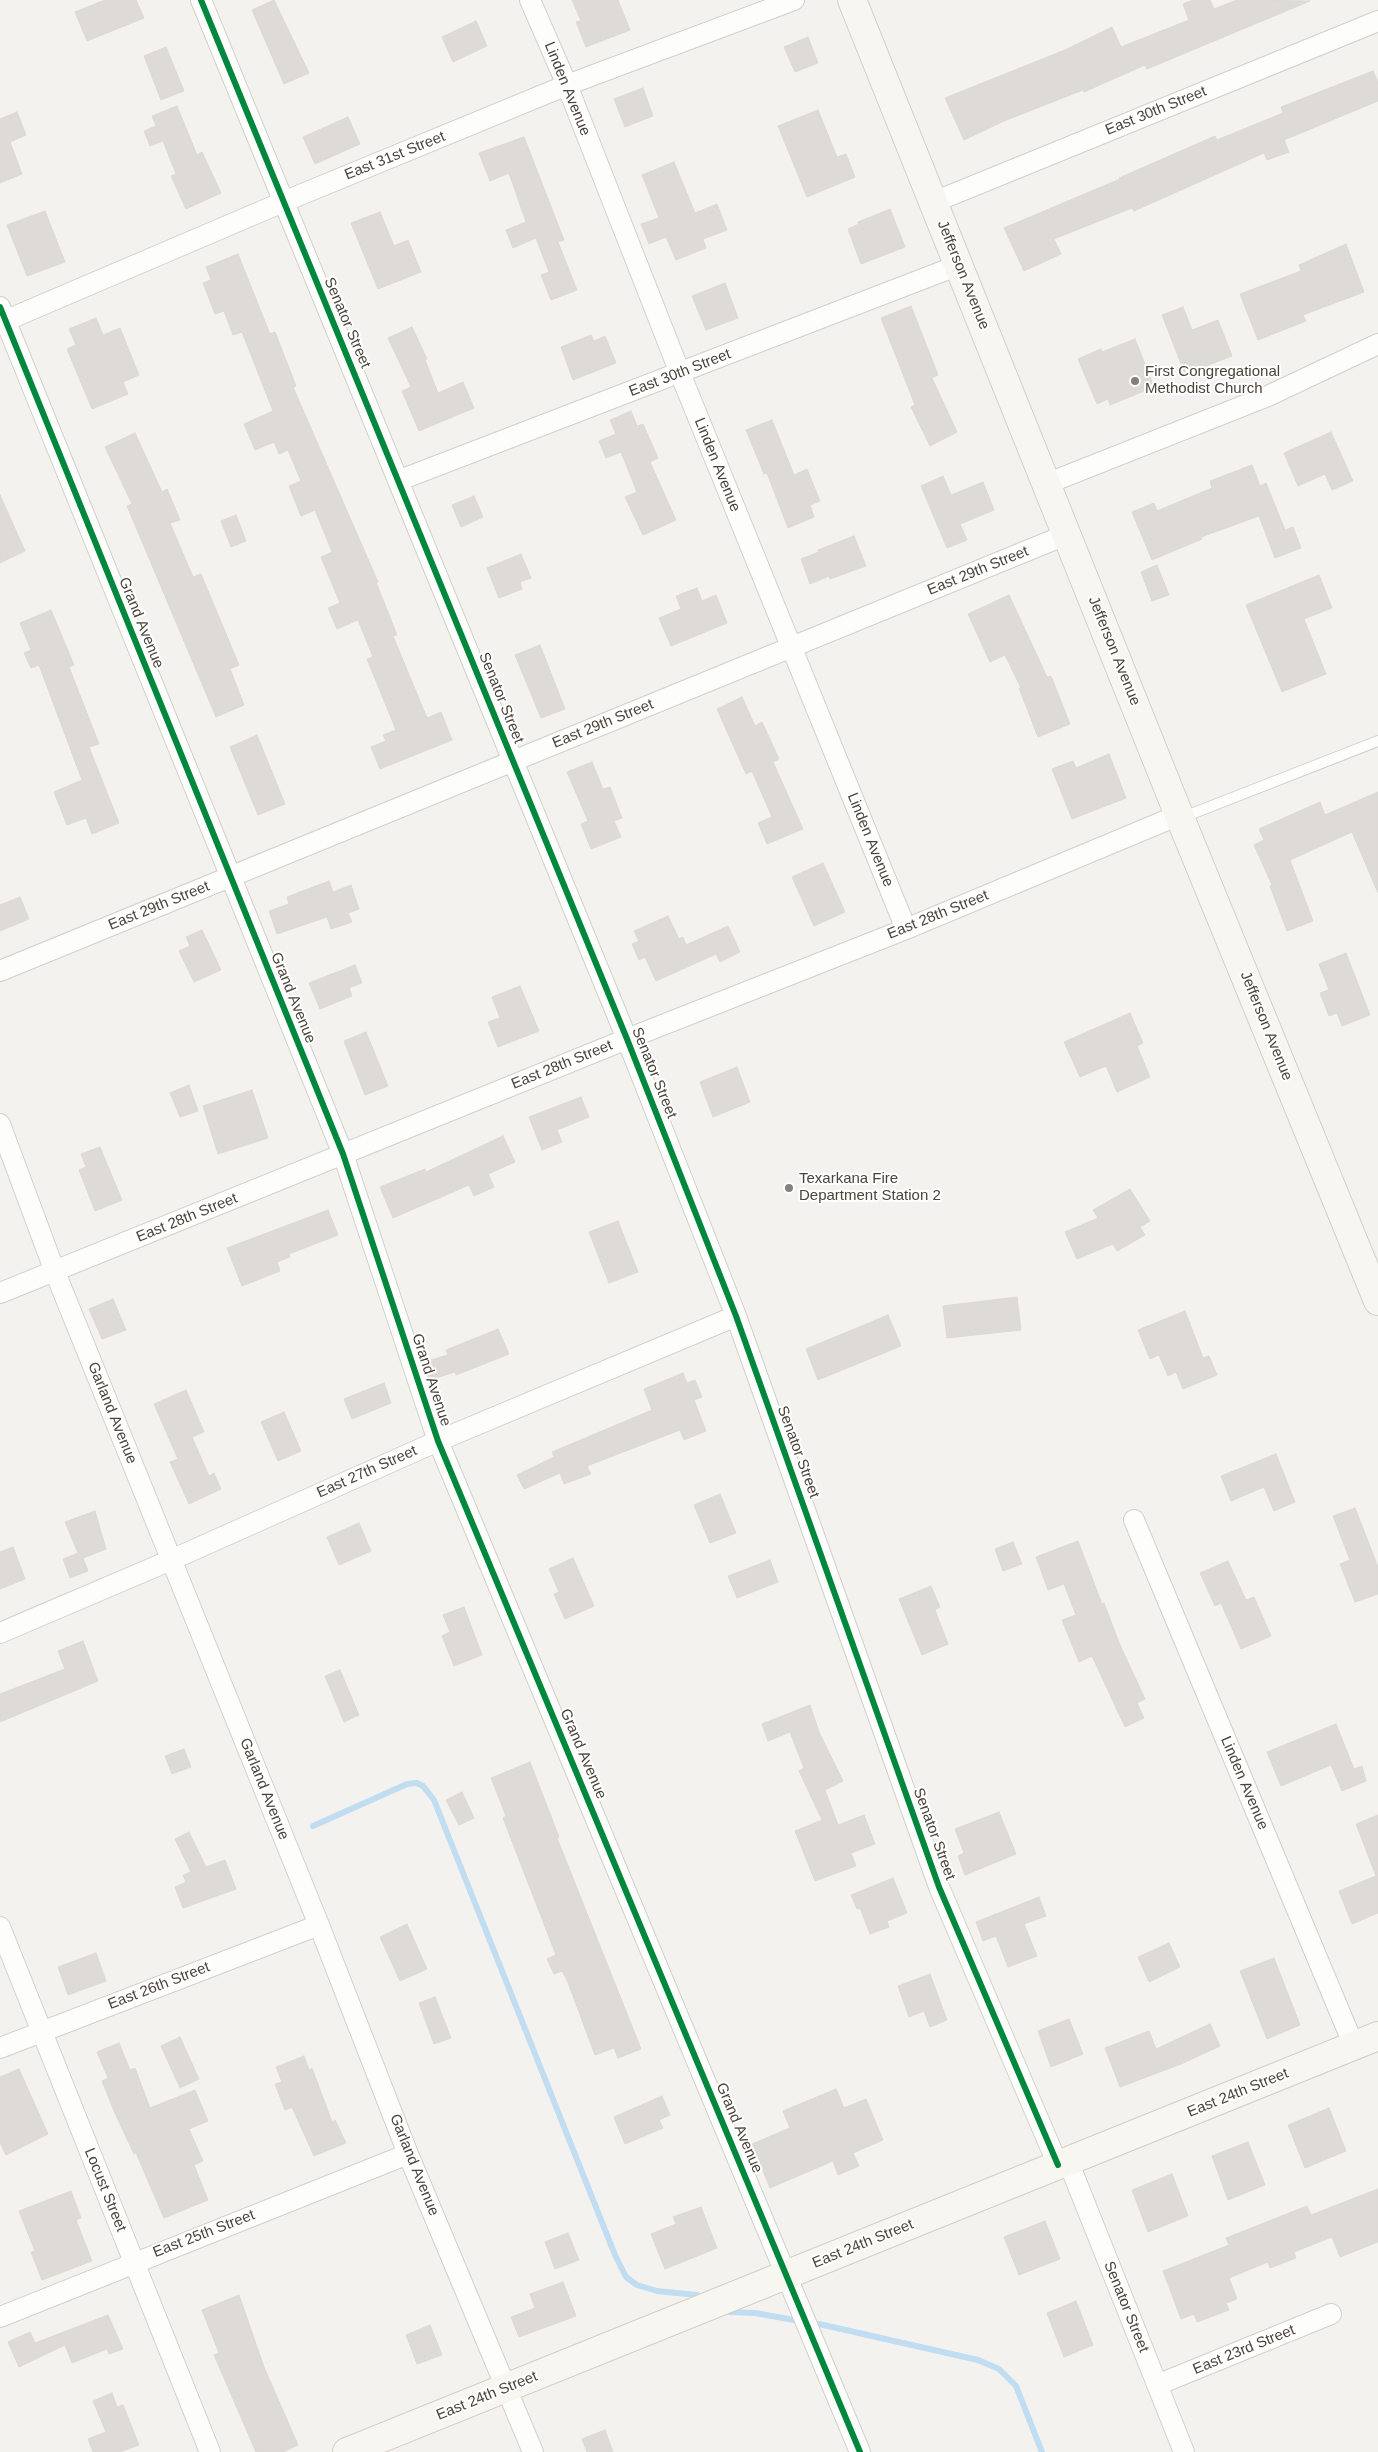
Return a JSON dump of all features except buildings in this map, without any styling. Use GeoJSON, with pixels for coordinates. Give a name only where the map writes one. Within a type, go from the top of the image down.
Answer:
{"type":"FeatureCollection","features":[{"type":"Feature","properties":{"kind":"main road","name":"Jefferson Avenue"},"geometry":{"type":"LineString","coordinates":[[852,0],[1180,816],[1378,1301]]}},
{"type":"Feature","properties":{"kind":"main road","name":"East 24th Street"},"geometry":{"type":"LineString","coordinates":[[347,2452],[1366,2041]]}},
{"type":"Feature","properties":{"kind":"street","name":"Senator Street"},"geometry":{"type":"LineString","coordinates":[[201,0],[283,202],[400,480],[627,1039],[736,1316],[939,1887],[1063,2163],[1184,2452]]}},
{"type":"Feature","properties":{"kind":"street","name":"Linden Avenue"},"geometry":{"type":"LineString","coordinates":[[530,0],[567,85],[680,373],[906,929]]}},
{"type":"Feature","properties":{"kind":"street","name":"East 31st Street"},"geometry":{"type":"LineString","coordinates":[[2,317],[567,85],[794,0]]}},
{"type":"Feature","properties":{"kind":"street","name":"East 30th Street"},"geometry":{"type":"LineString","coordinates":[[934,202],[1378,21]]}},
{"type":"Feature","properties":{"kind":"street","name":"East 30th Street"},"geometry":{"type":"LineString","coordinates":[[400,480],[959,265]]}},
{"type":"Feature","properties":{"kind":"street","name":"Grand Avenue"},"geometry":{"type":"LineString","coordinates":[[2,317],[343,1154],[438,1441],[860,2452]]}},
{"type":"Feature","properties":{"kind":"street"},"geometry":{"type":"LineString","coordinates":[[1046,484],[1268,396],[1378,344]]}},
{"type":"Feature","properties":{"kind":"street","name":"East 29th Street"},"geometry":{"type":"LineString","coordinates":[[0,972],[1068,534]]}},
{"type":"Feature","properties":{"kind":"street","name":"East 28th Street"},"geometry":{"type":"LineString","coordinates":[[0,1293],[627,1039],[906,929],[1180,816]]}},
{"type":"Feature","properties":{"kind":"street","name":"Garland Avenue"},"geometry":{"type":"LineString","coordinates":[[0,1124],[55,1272],[318,1924],[408,2154],[533,2452]]}},
{"type":"Feature","properties":{"kind":"street","name":"East 27th Street"},"geometry":{"type":"LineString","coordinates":[[0,1633],[438,1441],[736,1316]]}},
{"type":"Feature","properties":{"kind":"street","name":"Linden Avenue"},"geometry":{"type":"LineString","coordinates":[[1134,1520],[1366,2041]]}},
{"type":"Feature","properties":{"kind":"street","name":"East 26th Street"},"geometry":{"type":"LineString","coordinates":[[0,2048],[318,1924]]}},
{"type":"Feature","properties":{"kind":"street","name":"Locust Street"},"geometry":{"type":"LineString","coordinates":[[0,1927],[210,2452]]}},
{"type":"Feature","properties":{"kind":"street","name":"East 25th Street"},"geometry":{"type":"LineString","coordinates":[[0,2317],[408,2154]]}},
{"type":"Feature","properties":{"kind":"street","name":"East 23rd Street"},"geometry":{"type":"LineString","coordinates":[[1157,2385],[1331,2314]]}},
{"type":"Feature","properties":{"kind":"lane"},"geometry":{"type":"LineString","coordinates":[[1180,816],[1378,741]]}},
{"type":"Feature","properties":{"kind":"waterway"},"geometry":{"type":"LineString","coordinates":[[313,1826],[407,1784],[417,1783],[423,1786],[434,1800],[615,2255],[626,2277],[637,2285],[657,2291],[697,2295]]}},
{"type":"Feature","properties":{"kind":"waterway"},"geometry":{"type":"LineString","coordinates":[[730,2312],[755,2313],[794,2320]]}},
{"type":"Feature","properties":{"kind":"waterway"},"geometry":{"type":"LineString","coordinates":[[819,2324],[978,2360],[999,2369],[1016,2386],[1042,2452]]}},
{"type":"Feature","properties":{"kind":"cycle path"},"geometry":{"type":"LineString","coordinates":[[201,0],[627,1039],[736,1316],[939,1887],[1058,2165]]}},
{"type":"Feature","properties":{"kind":"cycle path"},"geometry":{"type":"LineString","coordinates":[[0,307],[343,1154],[438,1441],[860,2452]]}},
{"type":"Feature","properties":{"kind":"place","name":"First Congregational Methodist Church"},"geometry":{"type":"Point","coordinates":[1135,381]}},
{"type":"Feature","properties":{"kind":"place","name":"Texarkana Fire Department Station 2"},"geometry":{"type":"Point","coordinates":[789,1188]}}]}
